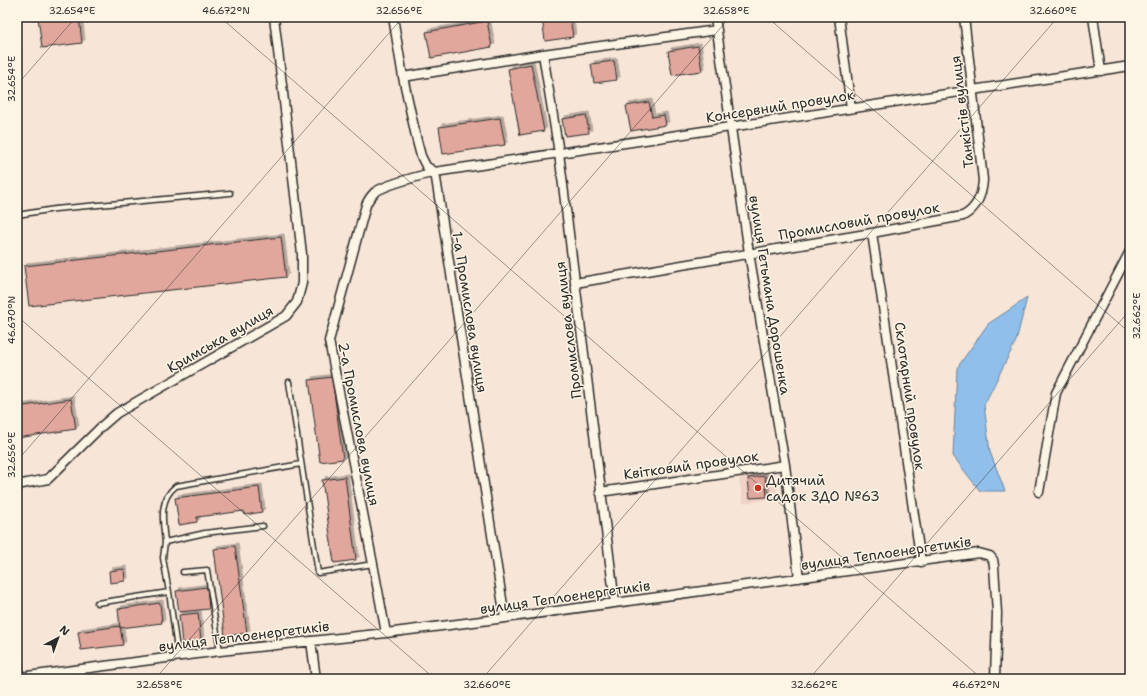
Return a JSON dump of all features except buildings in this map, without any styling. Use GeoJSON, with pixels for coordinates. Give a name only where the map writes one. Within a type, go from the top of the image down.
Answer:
{"type":"FeatureCollection","features":[{"type":"Feature","properties":{"kind":"street","name":"Кримська вулиця"},"geometry":{"type":"LineString","coordinates":[[17,485],[48,479],[117,413],[286,316],[297,302],[302,283],[302,254],[274,17]]}},
{"type":"Feature","properties":{"kind":"street"},"geometry":{"type":"LineString","coordinates":[[392,17],[403,77],[421,156],[426,166],[434,172]]}},
{"type":"Feature","properties":{"kind":"street","name":"вулиця Гетьмана Дорошенка"},"geometry":{"type":"LineString","coordinates":[[715,17],[749,254],[785,464],[799,578]]}},
{"type":"Feature","properties":{"kind":"street"},"geometry":{"type":"LineString","coordinates":[[839,17],[851,108]]}},
{"type":"Feature","properties":{"kind":"street","name":"Танкістів вулиця"},"geometry":{"type":"LineString","coordinates":[[964,17],[974,90],[983,180],[982,190],[977,204]]}},
{"type":"Feature","properties":{"kind":"street"},"geometry":{"type":"LineString","coordinates":[[1093,17],[1101,71]]}},
{"type":"Feature","properties":{"kind":"street"},"geometry":{"type":"LineString","coordinates":[[403,77],[543,54],[717,30]]}},
{"type":"Feature","properties":{"kind":"street","name":"Промислова вулиця"},"geometry":{"type":"LineString","coordinates":[[543,54],[559,153],[615,603]]}},
{"type":"Feature","properties":{"kind":"street","name":"Консервний провулок"},"geometry":{"type":"LineString","coordinates":[[434,172],[1130,66]]}},
{"type":"Feature","properties":{"kind":"street","name":"2-а Промислова вулиця"},"geometry":{"type":"LineString","coordinates":[[386,633],[329,341],[369,200],[374,193],[383,188],[434,172]]}},
{"type":"Feature","properties":{"kind":"street","name":"1-а Промислова вулиця"},"geometry":{"type":"LineString","coordinates":[[434,172],[505,618]]}},
{"type":"Feature","properties":{"kind":"street","name":"Промисловий провулок"},"geometry":{"type":"LineString","coordinates":[[575,283],[872,233],[963,216],[977,204]]}},
{"type":"Feature","properties":{"kind":"street","name":"Склотарний провулок"},"geometry":{"type":"LineString","coordinates":[[872,233],[921,562]]}},
{"type":"Feature","properties":{"kind":"street"},"geometry":{"type":"LineString","coordinates":[[1039,492],[1056,393],[1130,251]]}},
{"type":"Feature","properties":{"kind":"street","name":"Квітковий провулок"},"geometry":{"type":"LineString","coordinates":[[600,492],[785,464]]}},
{"type":"Feature","properties":{"kind":"street","name":"вулиця Теплоенергетиків"},"geometry":{"type":"LineString","coordinates":[[20,678],[220,651],[386,633],[505,618],[979,553],[990,556],[993,560],[996,613],[995,679]]}},
{"type":"Feature","properties":{"kind":"street"},"geometry":{"type":"LineString","coordinates":[[311,641],[316,679]]}},
{"type":"Feature","properties":{"kind":"street"},"geometry":{"type":"LineString","coordinates":[[17,658],[20,678]]}},
{"type":"Feature","properties":{"kind":"lane"},"geometry":{"type":"LineString","coordinates":[[17,215],[55,209],[230,193]]}},
{"type":"Feature","properties":{"kind":"lane"},"geometry":{"type":"LineString","coordinates":[[289,382],[318,573],[373,564]]}},
{"type":"Feature","properties":{"kind":"lane"},"geometry":{"type":"LineString","coordinates":[[178,657],[163,558],[165,542],[163,507],[169,494],[176,486],[301,464]]}},
{"type":"Feature","properties":{"kind":"lane"},"geometry":{"type":"LineString","coordinates":[[165,542],[205,534],[263,526]]}},
{"type":"Feature","properties":{"kind":"lane"},"geometry":{"type":"LineString","coordinates":[[183,572],[207,570],[220,651]]}},
{"type":"Feature","properties":{"kind":"lane"},"geometry":{"type":"LineString","coordinates":[[97,603],[169,592]]}},
{"type":"Feature","properties":{"kind":"shaded area","name":"Дитячий садок ЗДО №63"},"geometry":{"type":"Polygon","coordinates":[[[774,473],[778,498],[743,503],[739,477],[774,473]]]}},
{"type":"Feature","properties":{"kind":"water"},"geometry":{"type":"Polygon","coordinates":[[[1027,298],[1016,341],[984,405],[990,452],[1005,491],[980,491],[953,456],[957,368],[988,324],[1027,298]]]}},
{"type":"Feature","properties":{"kind":"place","name":"Дитячий садок ЗДО №63"},"geometry":{"type":"Point","coordinates":[758,488]}}]}
